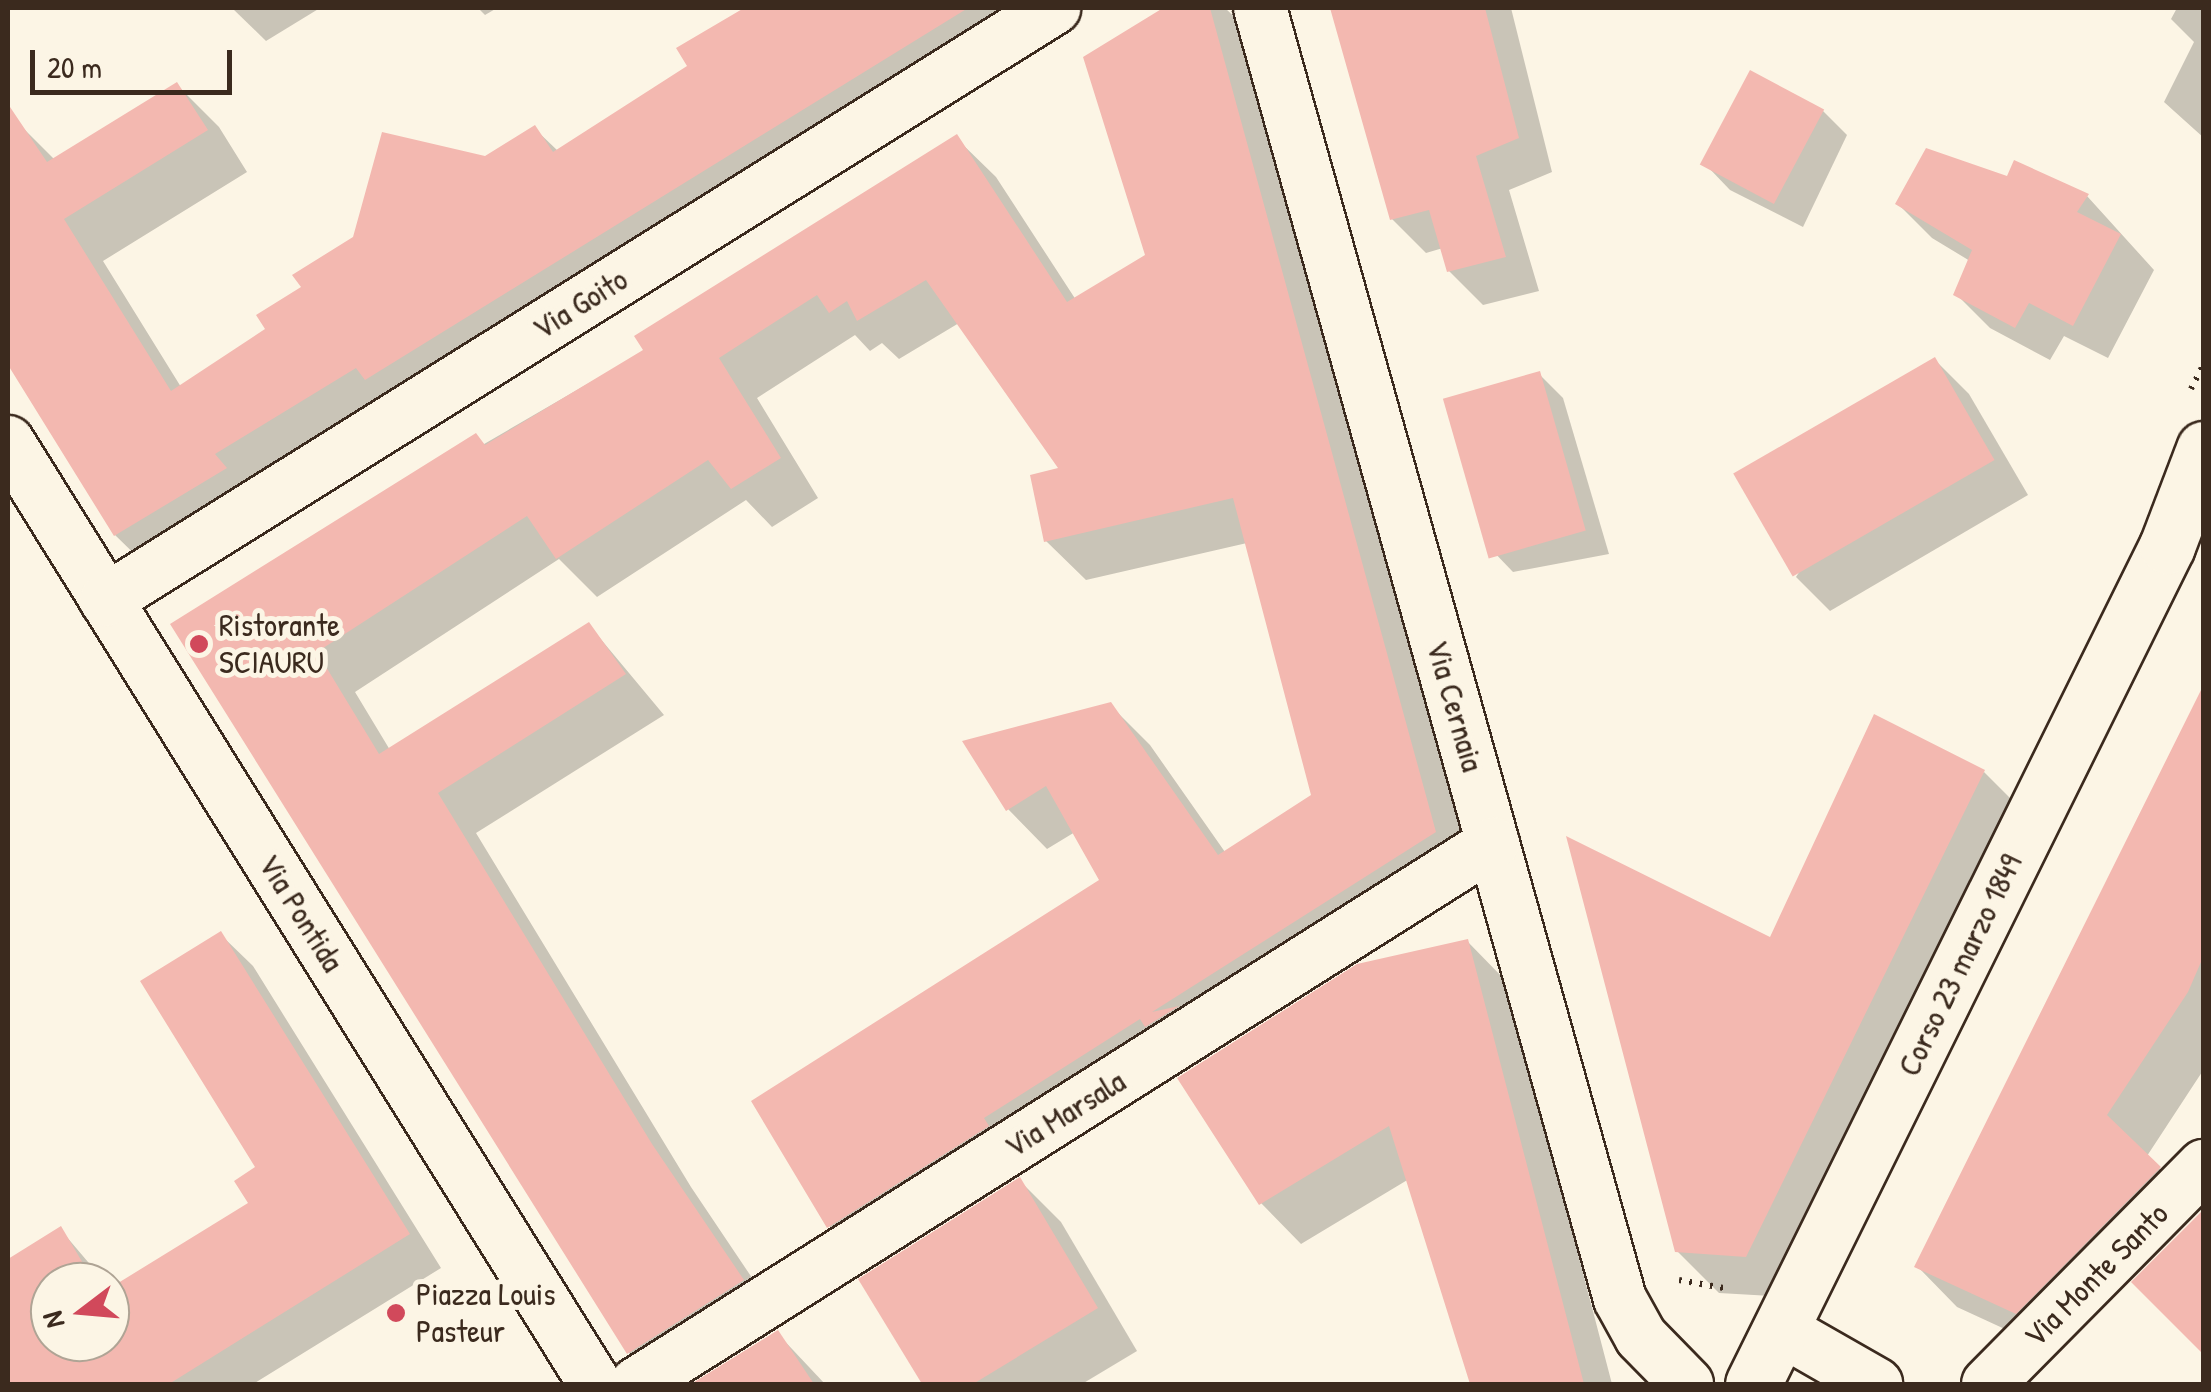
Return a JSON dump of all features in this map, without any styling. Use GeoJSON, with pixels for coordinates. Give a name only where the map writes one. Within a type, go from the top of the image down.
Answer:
{"type":"FeatureCollection","features":[{"type":"Feature","properties":{"kind":"street","name":"Via Goito"},"geometry":{"type":"LineString","coordinates":[[106,600],[1054,8]]}},
{"type":"Feature","properties":{"kind":"street","name":"Via Cernaia"},"geometry":{"type":"LineString","coordinates":[[1260,8],[1620,1299],[1641,1338],[1687,1384]]}},
{"type":"Feature","properties":{"kind":"street","name":"Via Pontida"},"geometry":{"type":"LineString","coordinates":[[8,442],[595,1384]]}},
{"type":"Feature","properties":{"kind":"street","name":"Corso 23 marzo 1849"},"geometry":{"type":"LineString","coordinates":[[1753,1384],[2167,546],[2204,449]]}},
{"type":"Feature","properties":{"kind":"street","name":"Corso 23 marzo 1849"},"geometry":{"type":"LineString","coordinates":[[2167,546],[2204,504]]}},
{"type":"Feature","properties":{"kind":"street","name":"Via Marsala"},"geometry":{"type":"LineString","coordinates":[[636,1384],[1493,844]]}},
{"type":"Feature","properties":{"kind":"street","name":"Via Monte Santo"},"geometry":{"type":"LineString","coordinates":[[1988,1384],[2204,1166]]}},
{"type":"Feature","properties":{"kind":"street"},"geometry":{"type":"LineString","coordinates":[[1780,1329],[1876,1384]]}},
{"type":"Feature","properties":{"kind":"building"},"geometry":{"type":"Polygon","coordinates":[[[744,8],[968,8],[365,380],[356,368],[215,454],[227,468],[114,536],[8,365],[8,104],[47,162],[177,82],[208,130],[64,219],[171,391],[265,329],[256,315],[301,287],[292,275],[353,237],[382,132],[485,156],[535,125],[553,152],[687,66],[676,48],[744,8]]]}},
{"type":"Feature","properties":{"kind":"building"},"geometry":{"type":"Polygon","coordinates":[[[1163,8],[1210,8],[1436,832],[1152,1012],[1179,1006],[1145,1027],[1140,1019],[984,1118],[989,1126],[827,1228],[751,1101],[1099,880],[1046,786],[1006,811],[962,741],[1111,702],[1218,855],[1311,795],[1233,498],[1044,542],[1030,475],[1058,468],[926,280],[857,321],[847,301],[829,313],[817,295],[719,358],[781,458],[731,489],[708,460],[556,559],[527,516],[317,652],[379,754],[589,622],[626,674],[438,793],[652,1144],[744,1280],[627,1354],[170,624],[476,433],[485,445],[643,350],[634,336],[957,134],[1067,302],[1145,255],[1083,57],[1163,8]]]}},
{"type":"Feature","properties":{"kind":"building"},"geometry":{"type":"Polygon","coordinates":[[[1330,8],[1485,8],[1519,138],[1476,156],[1506,257],[1447,272],[1429,210],[1390,220],[1330,8]]]}},
{"type":"Feature","properties":{"kind":"building"},"geometry":{"type":"Polygon","coordinates":[[[1750,70],[1824,109],[1774,204],[1700,164],[1750,70]]]}},
{"type":"Feature","properties":{"kind":"building"},"geometry":{"type":"Polygon","coordinates":[[[1926,148],[2007,176],[2014,160],[2089,194],[2077,212],[2121,234],[2073,326],[2029,303],[2015,328],[1953,295],[1972,250],[1895,204],[1926,148]]]}},
{"type":"Feature","properties":{"kind":"building"},"geometry":{"type":"Polygon","coordinates":[[[1935,357],[1994,460],[1793,577],[1733,474],[1935,357]]]}},
{"type":"Feature","properties":{"kind":"building"},"geometry":{"type":"Polygon","coordinates":[[[1540,371],[1586,531],[1489,558],[1443,399],[1540,371]]]}},
{"type":"Feature","properties":{"kind":"building"},"geometry":{"type":"Polygon","coordinates":[[[2204,684],[2204,955],[2188,992],[2107,1115],[2161,1167],[2016,1314],[1914,1267],[2204,684]]]}},
{"type":"Feature","properties":{"kind":"building"},"geometry":{"type":"Polygon","coordinates":[[[1874,714],[1985,770],[1746,1257],[1675,1252],[1566,836],[1770,937],[1874,714]]]}},
{"type":"Feature","properties":{"kind":"building"},"geometry":{"type":"Polygon","coordinates":[[[221,931],[410,1234],[169,1384],[8,1384],[8,1259],[61,1226],[82,1262],[30,1262],[30,1362],[130,1362],[130,1276],[248,1203],[234,1181],[255,1167],[140,981],[221,931]]]}},
{"type":"Feature","properties":{"kind":"building"},"geometry":{"type":"Polygon","coordinates":[[[1468,939],[1584,1384],[1470,1384],[1389,1126],[1259,1205],[1177,1078],[1357,964],[1468,939]]]}},
{"type":"Feature","properties":{"kind":"building"},"geometry":{"type":"Polygon","coordinates":[[[1020,1177],[1098,1308],[973,1384],[922,1384],[858,1279],[1020,1177]]]}},
{"type":"Feature","properties":{"kind":"building"},"geometry":{"type":"Polygon","coordinates":[[[2204,1209],[2204,1355],[2131,1282],[2204,1209]]]}},
{"type":"Feature","properties":{"kind":"building"},"geometry":{"type":"Polygon","coordinates":[[[778,1330],[814,1384],[691,1384],[778,1330]]]}},
{"type":"Feature","properties":{"kind":"place","name":"Ristorante SCIAURU"},"geometry":{"type":"Point","coordinates":[199,644]}},
{"type":"Feature","properties":{"kind":"place","name":"Piazza Louis Pasteur"},"geometry":{"type":"Point","coordinates":[396,1313]}}]}
